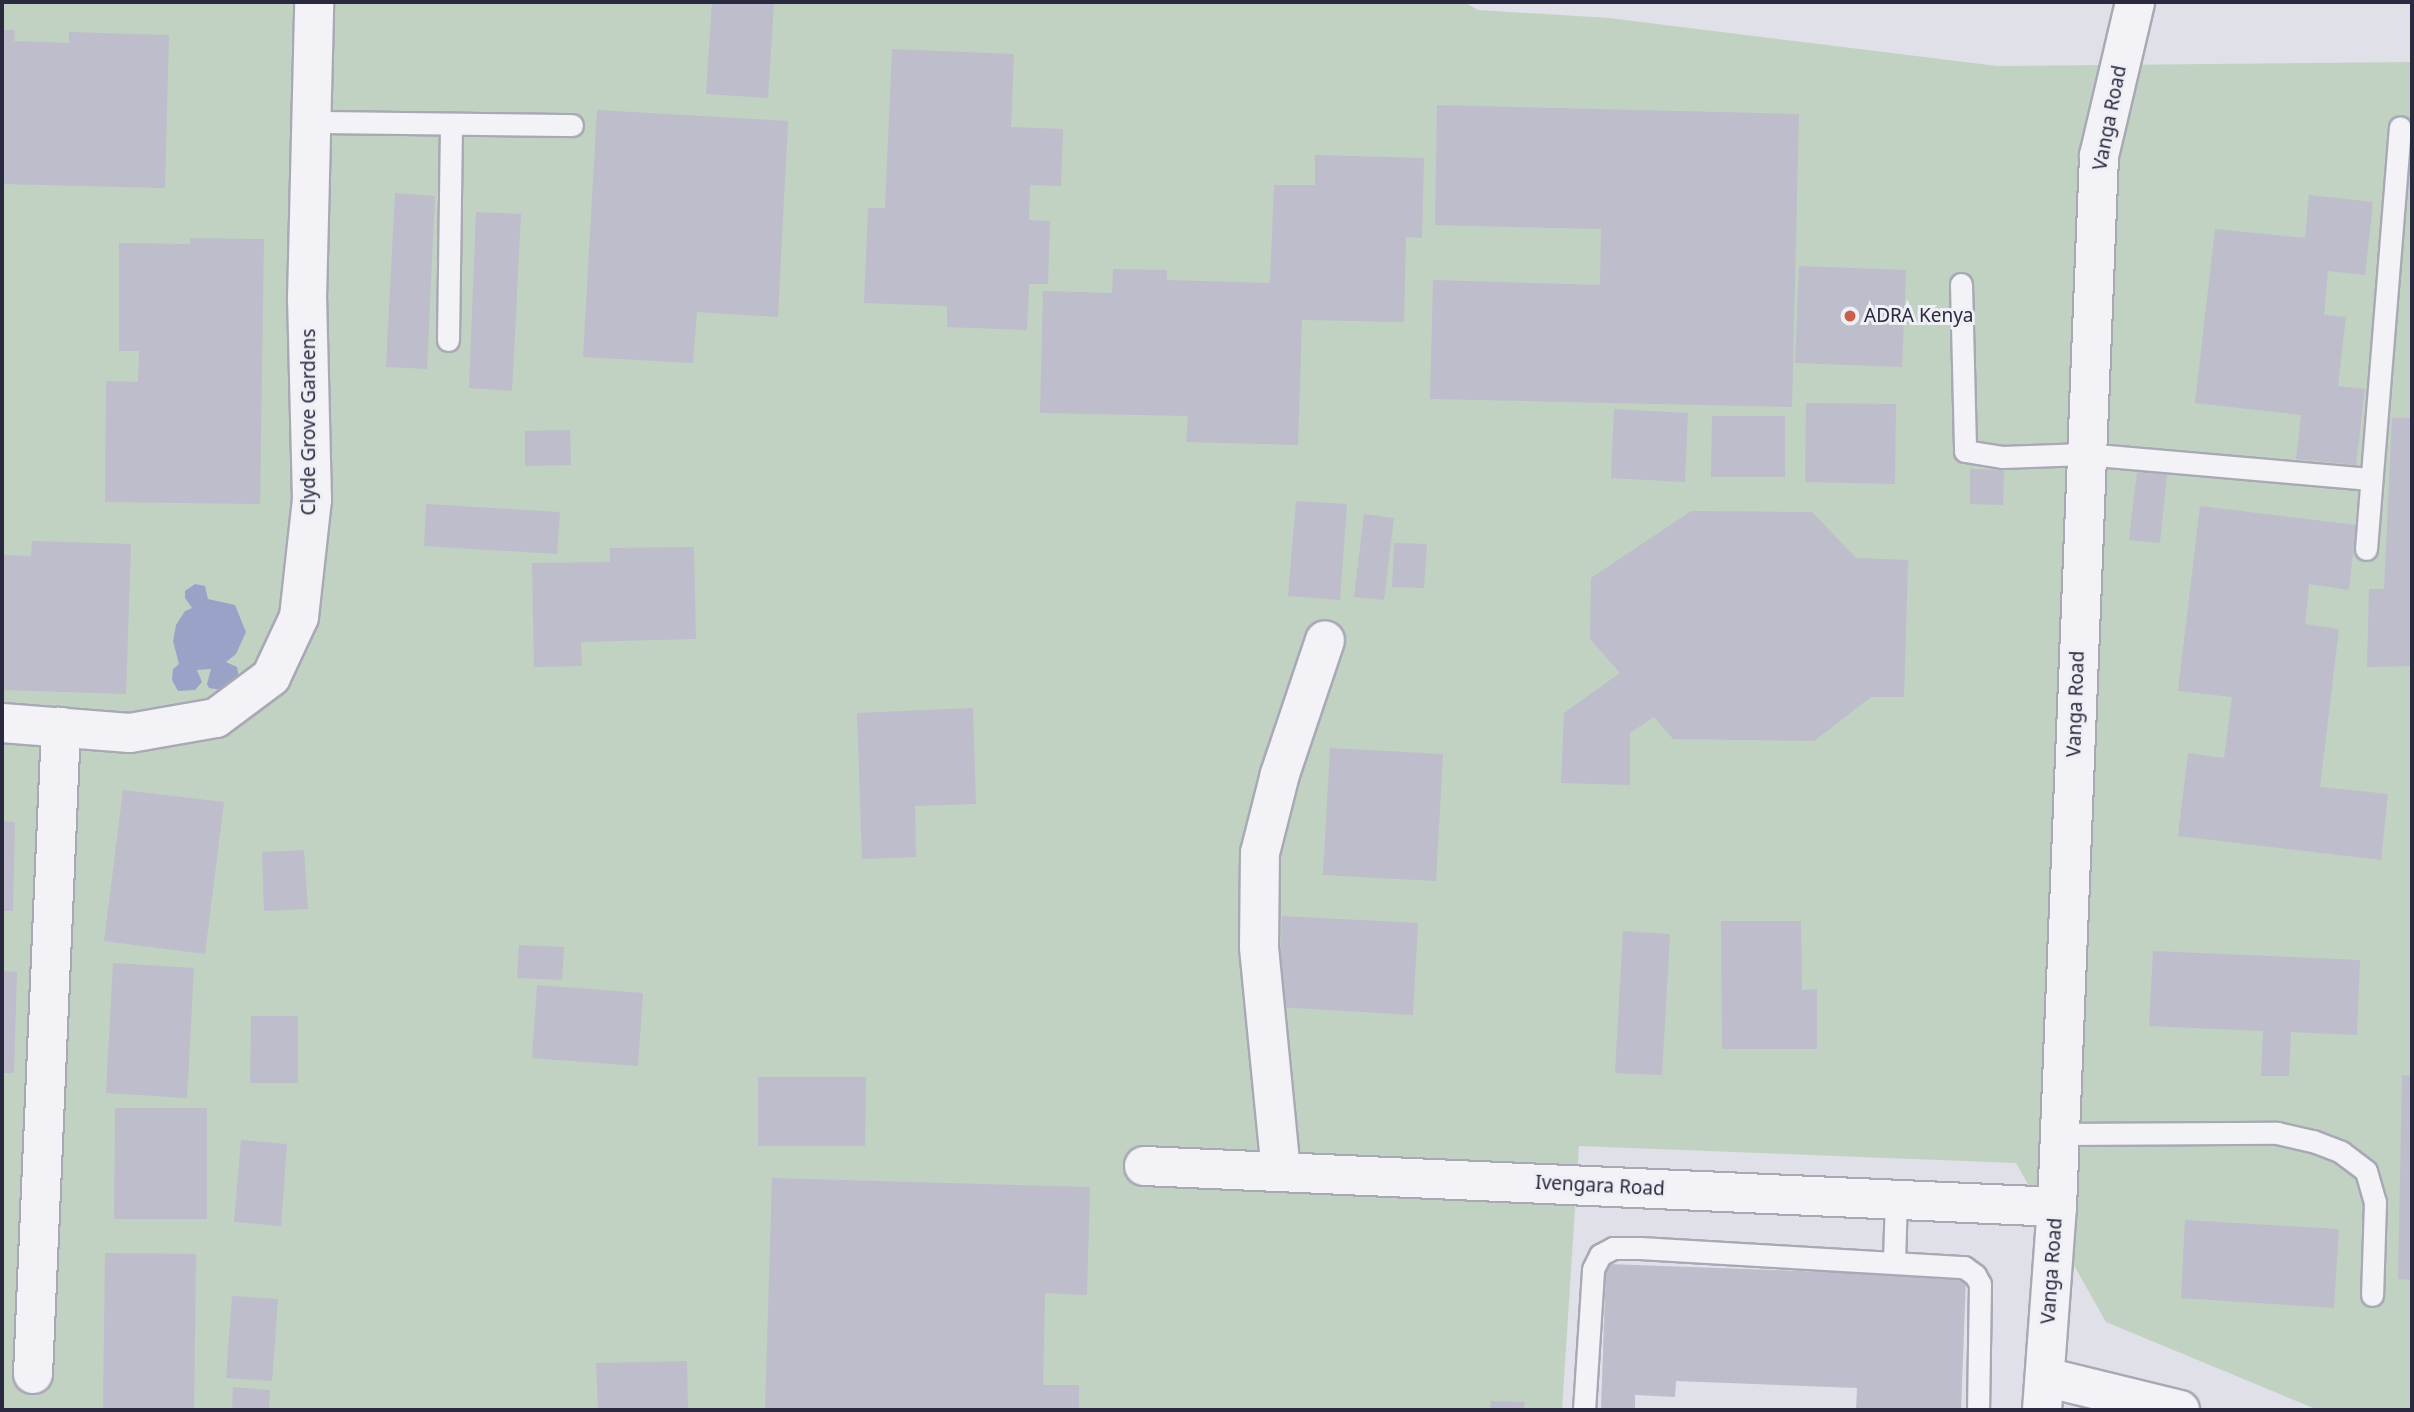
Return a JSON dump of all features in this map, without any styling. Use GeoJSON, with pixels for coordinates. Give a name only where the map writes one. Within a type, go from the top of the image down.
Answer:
{"type":"FeatureCollection","features":[{"type":"Feature","properties":{"kind":"street","name":"Clyde Grove Gardens"},"geometry":{"type":"LineString","coordinates":[[2,723],[130,733],[216,718],[271,677],[299,617],[312,500],[307,299],[314,2]]}},
{"type":"Feature","properties":{"kind":"street","name":"Vanga Road"},"geometry":{"type":"LineString","coordinates":[[2044,1394],[2057,1207],[2099,156],[2135,2]]}},
{"type":"Feature","properties":{"kind":"street"},"geometry":{"type":"LineString","coordinates":[[1281,1172],[1259,947],[1260,853],[1280,774],[1325,640]]}},
{"type":"Feature","properties":{"kind":"street"},"geometry":{"type":"LineString","coordinates":[[33,1374],[61,727]]}},
{"type":"Feature","properties":{"kind":"street","name":"Ivengara Road"},"geometry":{"type":"LineString","coordinates":[[1144,1166],[2057,1207]]}},
{"type":"Feature","properties":{"kind":"street"},"geometry":{"type":"LineString","coordinates":[[2044,1394],[2180,1410]]}},
{"type":"Feature","properties":{"kind":"lane"},"geometry":{"type":"LineString","coordinates":[[313,122],[572,125]]}},
{"type":"Feature","properties":{"kind":"lane"},"geometry":{"type":"LineString","coordinates":[[448,340],[451,124]]}},
{"type":"Feature","properties":{"kind":"lane"},"geometry":{"type":"LineString","coordinates":[[2366,549],[2400,127]]}},
{"type":"Feature","properties":{"kind":"lane"},"geometry":{"type":"LineString","coordinates":[[1961,285],[1965,451],[2002,457],[2085,454],[2370,479]]}},
{"type":"Feature","properties":{"kind":"lane"},"geometry":{"type":"LineString","coordinates":[[2060,1135],[2277,1133],[2313,1141],[2341,1152],[2366,1171],[2375,1202],[2372,1294]]}},
{"type":"Feature","properties":{"kind":"lane"},"geometry":{"type":"LineString","coordinates":[[1894,1261],[1896,1199]]}},
{"type":"Feature","properties":{"kind":"lane"},"geometry":{"type":"LineString","coordinates":[[1584,1410],[1592,1269],[1600,1255],[1613,1248],[1894,1261],[1964,1267],[1975,1275],[1980,1284],[1978,1410]]}},
{"type":"Feature","properties":{"kind":"green space"},"geometry":{"type":"Polygon","coordinates":[[[2,2],[1464,2],[1478,10],[1609,18],[1997,66],[2412,62],[2412,1410],[2318,1410],[2106,1322],[2016,1163],[1579,1146],[1562,1410],[2,1410],[2,2]]]}},
{"type":"Feature","properties":{"kind":"water"},"geometry":{"type":"Polygon","coordinates":[[[195,584],[205,586],[208,599],[235,605],[246,632],[236,654],[226,662],[237,667],[239,678],[222,690],[209,688],[207,684],[211,669],[197,670],[202,682],[195,690],[178,691],[172,680],[173,669],[179,664],[173,641],[176,625],[185,611],[192,608],[185,598],[185,591],[195,584]]]}},
{"type":"Feature","properties":{"kind":"building"},"geometry":{"type":"Polygon","coordinates":[[[712,2],[774,4],[768,98],[706,94],[712,2]]]}},
{"type":"Feature","properties":{"kind":"building"},"geometry":{"type":"Polygon","coordinates":[[[2,30],[15,30],[14,41],[69,43],[69,32],[169,35],[165,188],[2,184],[2,30]]]}},
{"type":"Feature","properties":{"kind":"building"},"geometry":{"type":"Polygon","coordinates":[[[892,49],[1014,54],[1011,127],[1063,129],[1061,186],[1030,185],[1029,220],[1050,221],[1048,284],[1029,284],[1027,330],[947,327],[947,306],[864,303],[868,208],[885,208],[892,49]]]}},
{"type":"Feature","properties":{"kind":"building"},"geometry":{"type":"Polygon","coordinates":[[[1437,105],[1799,114],[1792,407],[1430,399],[1433,280],[1600,285],[1601,229],[1435,225],[1437,105]]]}},
{"type":"Feature","properties":{"kind":"building"},"geometry":{"type":"Polygon","coordinates":[[[597,110],[788,121],[778,317],[697,312],[693,363],[583,357],[597,110]]]}},
{"type":"Feature","properties":{"kind":"building"},"geometry":{"type":"Polygon","coordinates":[[[1315,155],[1424,158],[1422,238],[1406,237],[1404,322],[1302,320],[1298,445],[1186,442],[1188,416],[1040,413],[1043,291],[1112,293],[1113,269],[1167,270],[1167,280],[1270,283],[1274,185],[1315,185],[1315,155]]]}},
{"type":"Feature","properties":{"kind":"building"},"geometry":{"type":"Polygon","coordinates":[[[395,193],[435,196],[427,369],[386,367],[395,193]]]}},
{"type":"Feature","properties":{"kind":"building"},"geometry":{"type":"Polygon","coordinates":[[[2309,195],[2373,202],[2365,275],[2328,271],[2324,315],[2346,317],[2338,386],[2365,389],[2356,465],[2296,459],[2301,415],[2195,403],[2215,229],[2305,238],[2309,195]]]}},
{"type":"Feature","properties":{"kind":"building"},"geometry":{"type":"Polygon","coordinates":[[[476,212],[521,214],[512,391],[469,388],[476,212]]]}},
{"type":"Feature","properties":{"kind":"building"},"geometry":{"type":"Polygon","coordinates":[[[190,238],[264,239],[260,504],[105,502],[106,381],[138,382],[139,351],[119,351],[119,243],[190,244],[190,238]]]}},
{"type":"Feature","properties":{"kind":"building","name":"ADRA Kenya"},"geometry":{"type":"Polygon","coordinates":[[[1799,266],[1906,270],[1902,367],[1795,363],[1799,266]]]}},
{"type":"Feature","properties":{"kind":"building"},"geometry":{"type":"Polygon","coordinates":[[[1806,403],[1896,404],[1895,484],[1805,482],[1806,403]]]}},
{"type":"Feature","properties":{"kind":"building"},"geometry":{"type":"Polygon","coordinates":[[[1614,409],[1688,413],[1685,482],[1611,478],[1614,409]]]}},
{"type":"Feature","properties":{"kind":"building"},"geometry":{"type":"Polygon","coordinates":[[[1712,416],[1785,416],[1785,477],[1711,477],[1712,416]]]}},
{"type":"Feature","properties":{"kind":"building"},"geometry":{"type":"Polygon","coordinates":[[[2392,418],[2412,418],[2412,666],[2367,667],[2369,589],[2384,589],[2392,418]]]}},
{"type":"Feature","properties":{"kind":"building"},"geometry":{"type":"Polygon","coordinates":[[[570,430],[571,465],[525,466],[525,431],[570,430]]]}},
{"type":"Feature","properties":{"kind":"building"},"geometry":{"type":"Polygon","coordinates":[[[1970,469],[2004,470],[2003,505],[1970,504],[1970,469]]]}},
{"type":"Feature","properties":{"kind":"building"},"geometry":{"type":"Polygon","coordinates":[[[2137,471],[2167,474],[2160,543],[2129,540],[2137,471]]]}},
{"type":"Feature","properties":{"kind":"building"},"geometry":{"type":"Polygon","coordinates":[[[1296,501],[1347,504],[1340,600],[1288,596],[1296,501]]]}},
{"type":"Feature","properties":{"kind":"building"},"geometry":{"type":"Polygon","coordinates":[[[426,504],[560,512],[557,554],[424,546],[426,504]]]}},
{"type":"Feature","properties":{"kind":"building"},"geometry":{"type":"Polygon","coordinates":[[[2200,506],[2356,525],[2349,590],[2309,584],[2305,624],[2339,629],[2320,787],[2388,794],[2381,860],[2178,836],[2188,753],[2224,758],[2232,697],[2178,691],[2200,506]]]}},
{"type":"Feature","properties":{"kind":"building"},"geometry":{"type":"Polygon","coordinates":[[[1691,511],[1812,512],[1856,558],[1908,560],[1904,697],[1871,697],[1814,741],[1673,739],[1654,717],[1630,733],[1630,785],[1561,783],[1564,713],[1620,673],[1590,639],[1591,578],[1691,511]]]}},
{"type":"Feature","properties":{"kind":"building"},"geometry":{"type":"Polygon","coordinates":[[[1364,514],[1394,518],[1384,600],[1354,597],[1364,514]]]}},
{"type":"Feature","properties":{"kind":"building"},"geometry":{"type":"Polygon","coordinates":[[[32,541],[131,544],[126,694],[2,690],[2,555],[31,556],[32,541]]]}},
{"type":"Feature","properties":{"kind":"building"},"geometry":{"type":"Polygon","coordinates":[[[1394,543],[1427,544],[1424,588],[1392,587],[1394,543]]]}},
{"type":"Feature","properties":{"kind":"building"},"geometry":{"type":"Polygon","coordinates":[[[694,547],[696,639],[581,642],[582,666],[534,667],[532,563],[610,562],[610,548],[694,547]]]}},
{"type":"Feature","properties":{"kind":"building"},"geometry":{"type":"Polygon","coordinates":[[[973,708],[976,804],[915,806],[916,857],[862,859],[857,713],[973,708]]]}},
{"type":"Feature","properties":{"kind":"building"},"geometry":{"type":"Polygon","coordinates":[[[1330,748],[1443,754],[1436,881],[1323,875],[1330,748]]]}},
{"type":"Feature","properties":{"kind":"building"},"geometry":{"type":"Polygon","coordinates":[[[123,790],[224,802],[205,954],[104,941],[123,790]]]}},
{"type":"Feature","properties":{"kind":"building"},"geometry":{"type":"Polygon","coordinates":[[[2,821],[15,822],[13,911],[2,911],[2,821]]]}},
{"type":"Feature","properties":{"kind":"building"},"geometry":{"type":"Polygon","coordinates":[[[304,850],[308,909],[264,911],[262,852],[304,850]]]}},
{"type":"Feature","properties":{"kind":"building"},"geometry":{"type":"Polygon","coordinates":[[[1282,916],[1418,923],[1413,1015],[1278,1007],[1282,916]]]}},
{"type":"Feature","properties":{"kind":"building"},"geometry":{"type":"Polygon","coordinates":[[[1721,921],[1801,921],[1802,990],[1817,989],[1817,1049],[1722,1049],[1721,921]]]}},
{"type":"Feature","properties":{"kind":"building"},"geometry":{"type":"Polygon","coordinates":[[[1623,931],[1670,934],[1662,1075],[1615,1073],[1623,931]]]}},
{"type":"Feature","properties":{"kind":"building"},"geometry":{"type":"Polygon","coordinates":[[[519,945],[564,947],[562,980],[517,978],[519,945]]]}},
{"type":"Feature","properties":{"kind":"building"},"geometry":{"type":"Polygon","coordinates":[[[2153,951],[2360,960],[2357,1035],[2291,1032],[2289,1076],[2261,1076],[2263,1031],[2149,1026],[2153,951]]]}},
{"type":"Feature","properties":{"kind":"building"},"geometry":{"type":"Polygon","coordinates":[[[113,963],[194,968],[187,1098],[106,1093],[113,963]]]}},
{"type":"Feature","properties":{"kind":"building"},"geometry":{"type":"Polygon","coordinates":[[[2,971],[17,972],[14,1073],[2,1073],[2,971]]]}},
{"type":"Feature","properties":{"kind":"building"},"geometry":{"type":"Polygon","coordinates":[[[537,985],[643,993],[638,1066],[532,1058],[537,985]]]}},
{"type":"Feature","properties":{"kind":"building"},"geometry":{"type":"Polygon","coordinates":[[[251,1016],[298,1016],[298,1083],[250,1083],[251,1016]]]}},
{"type":"Feature","properties":{"kind":"building"},"geometry":{"type":"Polygon","coordinates":[[[2402,1075],[2412,1076],[2412,1280],[2398,1279],[2402,1075]]]}},
{"type":"Feature","properties":{"kind":"building"},"geometry":{"type":"Polygon","coordinates":[[[758,1077],[866,1077],[865,1146],[758,1146],[758,1077]]]}},
{"type":"Feature","properties":{"kind":"building"},"geometry":{"type":"Polygon","coordinates":[[[115,1108],[207,1108],[207,1219],[114,1219],[115,1108]]]}},
{"type":"Feature","properties":{"kind":"building"},"geometry":{"type":"Polygon","coordinates":[[[241,1140],[287,1144],[281,1226],[234,1222],[241,1140]]]}},
{"type":"Feature","properties":{"kind":"building"},"geometry":{"type":"Polygon","coordinates":[[[772,1178],[1090,1187],[1087,1295],[1045,1293],[1043,1385],[1079,1385],[1079,1410],[765,1410],[772,1178]]]}},
{"type":"Feature","properties":{"kind":"building"},"geometry":{"type":"Polygon","coordinates":[[[2185,1220],[2339,1229],[2334,1308],[2181,1298],[2185,1220]]]}},
{"type":"Feature","properties":{"kind":"building"},"geometry":{"type":"Polygon","coordinates":[[[105,1253],[196,1254],[194,1410],[103,1410],[105,1253]]]}},
{"type":"Feature","properties":{"kind":"building"},"geometry":{"type":"Polygon","coordinates":[[[1606,1264],[1966,1277],[1961,1410],[1856,1410],[1857,1388],[1676,1381],[1675,1397],[1635,1395],[1635,1410],[1601,1410],[1606,1264]]]}},
{"type":"Feature","properties":{"kind":"building"},"geometry":{"type":"Polygon","coordinates":[[[232,1296],[278,1299],[272,1381],[226,1378],[232,1296]]]}},
{"type":"Feature","properties":{"kind":"building"},"geometry":{"type":"Polygon","coordinates":[[[687,1361],[688,1410],[598,1410],[596,1363],[687,1361]]]}},
{"type":"Feature","properties":{"kind":"building"},"geometry":{"type":"Polygon","coordinates":[[[233,1387],[270,1390],[269,1410],[232,1410],[233,1387]]]}},
{"type":"Feature","properties":{"kind":"building"},"geometry":{"type":"Polygon","coordinates":[[[1491,1401],[1525,1402],[1524,1410],[1490,1410],[1491,1401]]]}},
{"type":"Feature","properties":{"kind":"place","name":"ADRA Kenya"},"geometry":{"type":"Point","coordinates":[1850,316]}}]}
